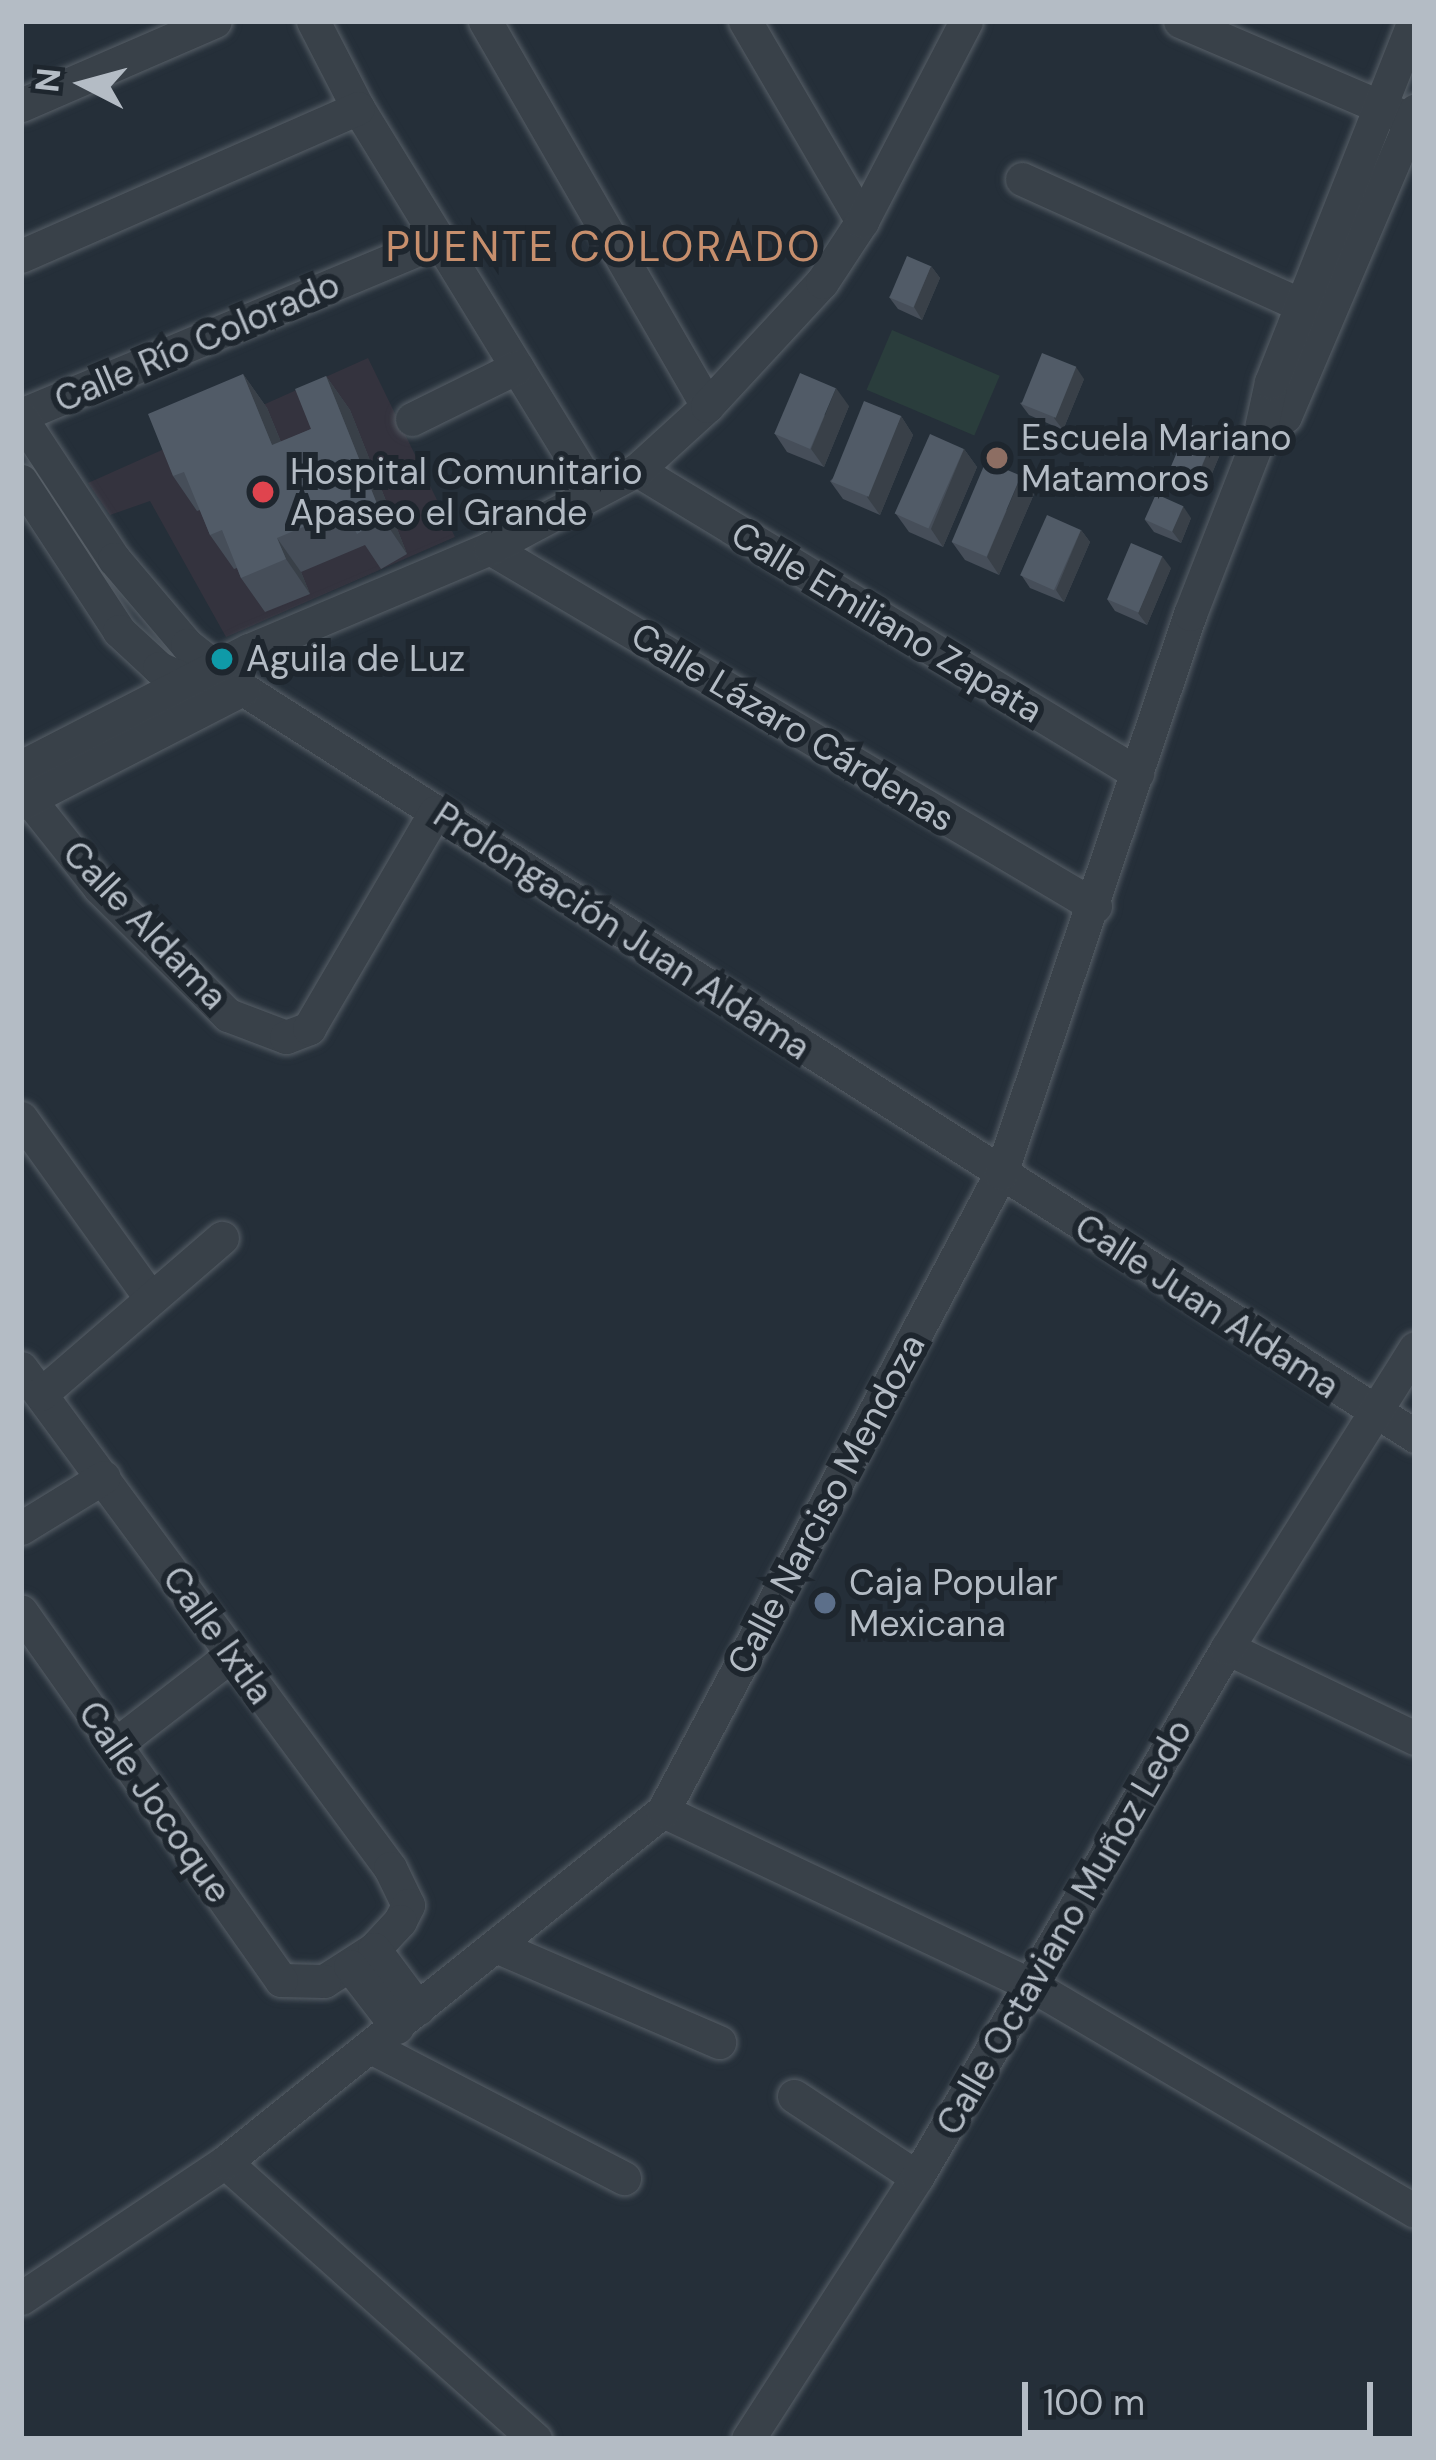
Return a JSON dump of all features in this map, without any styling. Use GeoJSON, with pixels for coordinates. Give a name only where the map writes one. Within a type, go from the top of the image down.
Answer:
{"type":"FeatureCollection","features":[{"type":"Feature","properties":{"kind":"street"},"geometry":{"type":"LineString","coordinates":[[21,105],[215,21]]}},
{"type":"Feature","properties":{"kind":"street"},"geometry":{"type":"LineString","coordinates":[[313,21],[358,108],[593,491]]}},
{"type":"Feature","properties":{"kind":"street"},"geometry":{"type":"LineString","coordinates":[[485,21],[707,406]]}},
{"type":"Feature","properties":{"kind":"street"},"geometry":{"type":"LineString","coordinates":[[746,21],[862,221]]}},
{"type":"Feature","properties":{"kind":"street"},"geometry":{"type":"LineString","coordinates":[[24,790],[230,679],[249,650],[490,548],[637,470],[707,406],[822,282],[862,221],[966,21]]}},
{"type":"Feature","properties":{"kind":"street"},"geometry":{"type":"LineString","coordinates":[[1180,21],[1402,113]]}},
{"type":"Feature","properties":{"kind":"street","name":"Calle Narciso Mendoza"},"geometry":{"type":"LineString","coordinates":[[21,2298],[226,2162],[663,1811],[1001,1173],[1190,614],[1259,437],[1286,416],[1315,311],[1402,113],[1414,21]]}},
{"type":"Feature","properties":{"kind":"street"},"geometry":{"type":"LineString","coordinates":[[21,256],[358,108]]}},
{"type":"Feature","properties":{"kind":"street"},"geometry":{"type":"LineString","coordinates":[[1022,179],[1315,311]]}},
{"type":"Feature","properties":{"kind":"street","name":"Calle Río Colorado"},"geometry":{"type":"LineString","coordinates":[[21,417],[439,240]]}},
{"type":"Feature","properties":{"kind":"street"},"geometry":{"type":"LineString","coordinates":[[412,419],[517,367]]}},
{"type":"Feature","properties":{"kind":"street","name":"Prolongación Juan Aldama"},"geometry":{"type":"LineString","coordinates":[[21,417],[114,559],[187,645],[230,679],[1001,1173]]}},
{"type":"Feature","properties":{"kind":"street","name":"Calle Emiliano Zapata"},"geometry":{"type":"LineString","coordinates":[[637,470],[1137,773]]}},
{"type":"Feature","properties":{"kind":"street","name":"Prolongación Juan Aldama"},"geometry":{"type":"LineString","coordinates":[[21,481],[136,651],[185,683],[230,679]]}},
{"type":"Feature","properties":{"kind":"street","name":"Calle Lázaro Cárdenas"},"geometry":{"type":"LineString","coordinates":[[490,548],[1095,906]]}},
{"type":"Feature","properties":{"kind":"street"},"geometry":{"type":"LineString","coordinates":[[24,790],[185,683]]}},
{"type":"Feature","properties":{"kind":"street","name":"Calle Aldama"},"geometry":{"type":"LineString","coordinates":[[24,790],[99,887],[212,1000],[228,1015],[286,1037],[309,1028],[435,812]]}},
{"type":"Feature","properties":{"kind":"street"},"geometry":{"type":"LineString","coordinates":[[21,1118],[149,1296]]}},
{"type":"Feature","properties":{"kind":"street","name":"Calle Juan Aldama"},"geometry":{"type":"LineString","coordinates":[[1001,1173],[1415,1436]]}},
{"type":"Feature","properties":{"kind":"street"},"geometry":{"type":"LineString","coordinates":[[31,1381],[222,1238]]}},
{"type":"Feature","properties":{"kind":"street","name":"Calle Octaviano Muñoz Ledo"},"geometry":{"type":"LineString","coordinates":[[759,2435],[1033,1985],[1227,1648],[1415,1348]]}},
{"type":"Feature","properties":{"kind":"street","name":"Calle Ixtla"},"geometry":{"type":"LineString","coordinates":[[31,1381],[390,1868],[408,1905],[362,1958]]}},
{"type":"Feature","properties":{"kind":"street"},"geometry":{"type":"LineString","coordinates":[[21,1528],[104,1477]]}},
{"type":"Feature","properties":{"kind":"street","name":"Calle Jocoque"},"geometry":{"type":"LineString","coordinates":[[21,1612],[272,1970],[294,1983],[324,1981],[362,1958]]}},
{"type":"Feature","properties":{"kind":"street"},"geometry":{"type":"LineString","coordinates":[[1227,1648],[1415,1738]]}},
{"type":"Feature","properties":{"kind":"street"},"geometry":{"type":"LineString","coordinates":[[116,1744],[232,1655]]}},
{"type":"Feature","properties":{"kind":"street"},"geometry":{"type":"LineString","coordinates":[[663,1811],[1033,1985],[1415,2211]]}},
{"type":"Feature","properties":{"kind":"street"},"geometry":{"type":"LineString","coordinates":[[496,1946],[719,2042]]}},
{"type":"Feature","properties":{"kind":"street"},"geometry":{"type":"LineString","coordinates":[[362,1958],[395,2028],[624,2178]]}},
{"type":"Feature","properties":{"kind":"street"},"geometry":{"type":"LineString","coordinates":[[794,2096],[916,2177]]}},
{"type":"Feature","properties":{"kind":"street"},"geometry":{"type":"LineString","coordinates":[[226,2162],[536,2439]]}},
{"type":"Feature","properties":{"kind":"shaded area","name":"Hospital Comunitario Apaseo el Grande"},"geometry":{"type":"Polygon","coordinates":[[[368,358],[455,537],[226,637],[150,501],[110,515],[88,483],[368,358]]]}},
{"type":"Feature","properties":{"kind":"green space"},"geometry":{"type":"Polygon","coordinates":[[[892,330],[1000,376],[974,436],[867,390],[892,330]]]}},
{"type":"Feature","properties":{"kind":"building"},"geometry":{"type":"Polygon","coordinates":[[[907,256],[931,266],[913,308],[889,297],[907,256]]]}},
{"type":"Feature","properties":{"kind":"building"},"geometry":{"type":"Polygon","coordinates":[[[1042,353],[1076,367],[1056,418],[1021,404],[1042,353]]]}},
{"type":"Feature","properties":{"kind":"building"},"geometry":{"type":"Polygon","coordinates":[[[800,373],[836,388],[810,449],[774,434],[800,373]]]}},
{"type":"Feature","properties":{"kind":"building"},"geometry":{"type":"Polygon","coordinates":[[[243,374],[272,445],[311,429],[295,389],[326,376],[383,519],[357,534],[344,510],[277,538],[286,559],[241,578],[222,530],[210,535],[184,472],[173,476],[148,414],[243,374]]]}},
{"type":"Feature","properties":{"kind":"building"},"geometry":{"type":"Polygon","coordinates":[[[864,401],[901,416],[868,497],[831,482],[864,401]]]}},
{"type":"Feature","properties":{"kind":"building"},"geometry":{"type":"Polygon","coordinates":[[[1189,424],[1215,435],[1194,483],[1169,472],[1189,424]]]}},
{"type":"Feature","properties":{"kind":"building"},"geometry":{"type":"Polygon","coordinates":[[[930,434],[964,449],[928,529],[895,513],[930,434]]]}},
{"type":"Feature","properties":{"kind":"building"},"geometry":{"type":"Polygon","coordinates":[[[986,461],[1021,476],[987,557],[952,542],[986,461]]]}},
{"type":"Feature","properties":{"kind":"building"},"geometry":{"type":"Polygon","coordinates":[[[1156,494],[1183,506],[1172,532],[1145,520],[1156,494]]]}},
{"type":"Feature","properties":{"kind":"building"},"geometry":{"type":"Polygon","coordinates":[[[1047,515],[1081,530],[1054,590],[1020,575],[1047,515]]]}},
{"type":"Feature","properties":{"kind":"building"},"geometry":{"type":"Polygon","coordinates":[[[1131,543],[1162,556],[1138,612],[1107,599],[1131,543]]]}},
{"type":"Feature","properties":{"kind":"place","name":"Escuela Mariano Matamoros"},"geometry":{"type":"Point","coordinates":[997,458]}},
{"type":"Feature","properties":{"kind":"place","name":"Hospital Comunitario Apaseo el Grande"},"geometry":{"type":"Point","coordinates":[263,492]}},
{"type":"Feature","properties":{"kind":"place","name":"Aguila de Luz"},"geometry":{"type":"Point","coordinates":[222,659]}},
{"type":"Feature","properties":{"kind":"place","name":"Caja Popular Mexicana"},"geometry":{"type":"Point","coordinates":[825,1603]}},
{"type":"Feature","properties":{"kind":"district","name":"PUENTE COLORADO"},"geometry":{"type":"Point","coordinates":[604,247]}}]}
